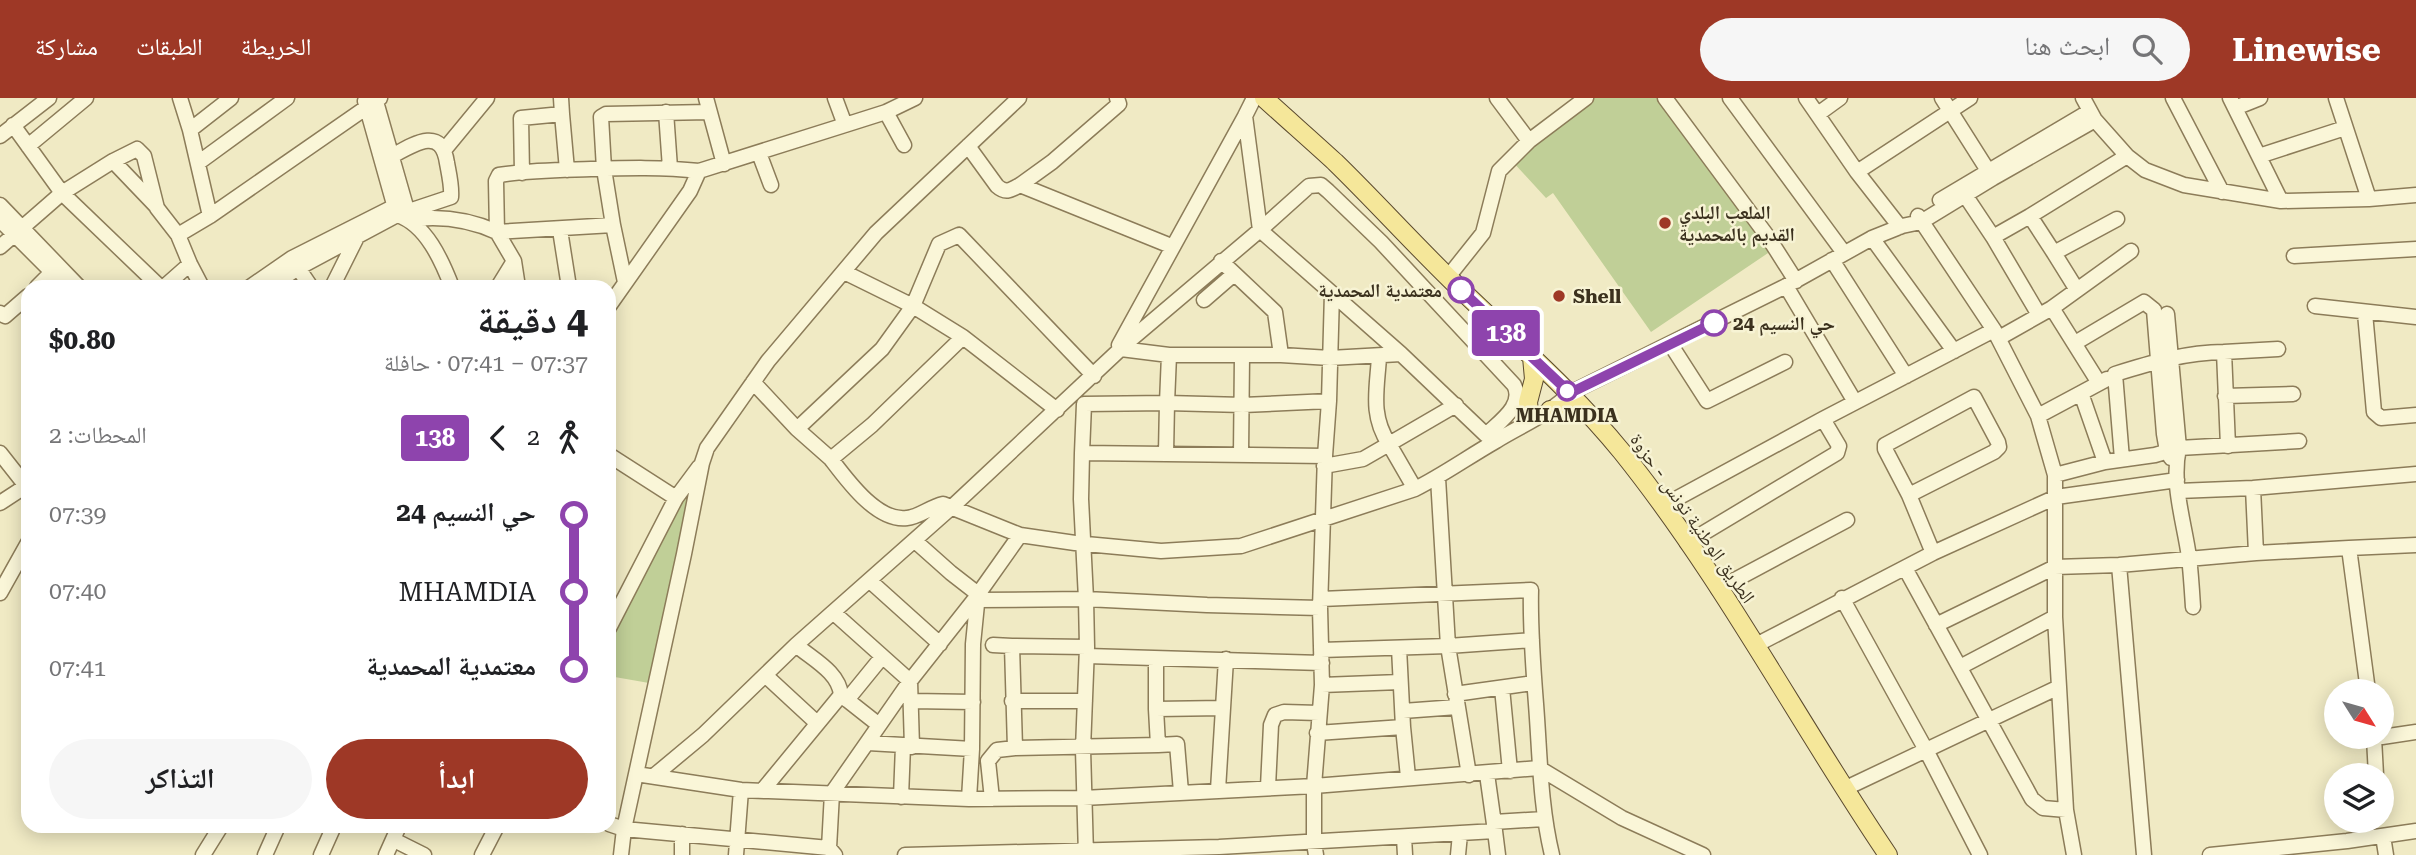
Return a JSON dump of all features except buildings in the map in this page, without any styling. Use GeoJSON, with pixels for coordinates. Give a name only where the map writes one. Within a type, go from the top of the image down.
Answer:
{"type":"FeatureCollection","features":[{"type":"Feature","properties":{"kind":"main road","name":"الطريق الوطنية تونس - حزوة"},"geometry":{"type":"LineString","coordinates":[[1264,98],[1336,164],[1448,277],[1570,393],[1622,453],[1662,506],[1756,645],[1844,789],[1888,855]]}},
{"type":"Feature","properties":{"kind":"main road"},"geometry":{"type":"LineString","coordinates":[[1529,417],[1528,402],[1534,379],[1532,357]]}},
{"type":"Feature","properties":{"kind":"main road"},"geometry":{"type":"LineString","coordinates":[[1550,410],[1573,410],[1589,415]]}},
{"type":"Feature","properties":{"kind":"street"},"geometry":{"type":"LineString","coordinates":[[0,136],[49,98]]}},
{"type":"Feature","properties":{"kind":"street"},"geometry":{"type":"LineString","coordinates":[[28,146],[86,98]]}},
{"type":"Feature","properties":{"kind":"street"},"geometry":{"type":"LineString","coordinates":[[180,98],[191,130],[210,216]]}},
{"type":"Feature","properties":{"kind":"street"},"geometry":{"type":"LineString","coordinates":[[191,130],[231,98]]}},
{"type":"Feature","properties":{"kind":"street"},"geometry":{"type":"LineString","coordinates":[[198,163],[288,98]]}},
{"type":"Feature","properties":{"kind":"street"},"geometry":{"type":"LineString","coordinates":[[445,149],[487,98]]}},
{"type":"Feature","properties":{"kind":"street"},"geometry":{"type":"LineString","coordinates":[[561,98],[567,170]]}},
{"type":"Feature","properties":{"kind":"street"},"geometry":{"type":"LineString","coordinates":[[618,98],[621,114]]}},
{"type":"Feature","properties":{"kind":"street"},"geometry":{"type":"LineString","coordinates":[[835,98],[845,125]]}},
{"type":"Feature","properties":{"kind":"street"},"geometry":{"type":"LineString","coordinates":[[517,280],[514,261],[497,232],[497,177],[567,170],[670,168],[699,171],[886,112],[915,98]]}},
{"type":"Feature","properties":{"kind":"street"},"geometry":{"type":"LineString","coordinates":[[616,613],[676,498],[768,361],[876,233],[1019,98]]}},
{"type":"Feature","properties":{"kind":"street"},"geometry":{"type":"LineString","coordinates":[[968,146],[997,187],[1009,192],[1052,162],[1118,104],[1117,98]]}},
{"type":"Feature","properties":{"kind":"street"},"geometry":{"type":"LineString","coordinates":[[1117,354],[1171,246],[1254,98]]}},
{"type":"Feature","properties":{"kind":"street"},"geometry":{"type":"LineString","coordinates":[[1497,98],[1529,141]]}},
{"type":"Feature","properties":{"kind":"street"},"geometry":{"type":"LineString","coordinates":[[1665,98],[1768,237],[1855,402]]}},
{"type":"Feature","properties":{"kind":"street"},"geometry":{"type":"LineString","coordinates":[[1730,98],[1838,257],[1906,376]]}},
{"type":"Feature","properties":{"kind":"street"},"geometry":{"type":"LineString","coordinates":[[1806,98],[1857,172],[1901,227]]}},
{"type":"Feature","properties":{"kind":"street"},"geometry":{"type":"LineString","coordinates":[[1818,114],[1840,98]]}},
{"type":"Feature","properties":{"kind":"street"},"geometry":{"type":"LineString","coordinates":[[1942,98],[1990,174]]}},
{"type":"Feature","properties":{"kind":"street"},"geometry":{"type":"LineString","coordinates":[[1857,172],[1970,98]]}},
{"type":"Feature","properties":{"kind":"street"},"geometry":{"type":"LineString","coordinates":[[2173,98],[2222,192]]}},
{"type":"Feature","properties":{"kind":"street"},"geometry":{"type":"LineString","coordinates":[[2260,98],[2232,103],[2281,201]]}},
{"type":"Feature","properties":{"kind":"street"},"geometry":{"type":"LineString","coordinates":[[2336,98],[2369,199]]}},
{"type":"Feature","properties":{"kind":"street"},"geometry":{"type":"LineString","coordinates":[[1448,277],[1483,233],[1499,171],[1529,141],[1583,99]]}},
{"type":"Feature","properties":{"kind":"street"},"geometry":{"type":"LineString","coordinates":[[178,235],[210,216],[372,100],[403,212],[434,247],[449,280]]}},
{"type":"Feature","properties":{"kind":"street"},"geometry":{"type":"LineString","coordinates":[[625,282],[604,169],[601,117],[606,114],[666,112],[707,105],[724,164]]}},
{"type":"Feature","properties":{"kind":"street"},"geometry":{"type":"LineString","coordinates":[[1919,218],[1990,174],[2089,106],[2127,156],[2145,170],[2184,185],[2281,201],[2416,195]]}},
{"type":"Feature","properties":{"kind":"street"},"geometry":{"type":"LineString","coordinates":[[666,112],[670,168]]}},
{"type":"Feature","properties":{"kind":"street"},"geometry":{"type":"LineString","coordinates":[[886,112],[904,145]]}},
{"type":"Feature","properties":{"kind":"street"},"geometry":{"type":"LineString","coordinates":[[522,173],[521,118],[562,114]]}},
{"type":"Feature","properties":{"kind":"street"},"geometry":{"type":"LineString","coordinates":[[1245,116],[1248,155],[1260,230],[1401,355],[1488,439]]}},
{"type":"Feature","properties":{"kind":"street"},"geometry":{"type":"LineString","coordinates":[[13,125],[62,193],[155,280]]}},
{"type":"Feature","properties":{"kind":"street"},"geometry":{"type":"LineString","coordinates":[[2259,156],[2345,128]]}},
{"type":"Feature","properties":{"kind":"street"},"geometry":{"type":"LineString","coordinates":[[263,280],[357,231],[452,195],[445,149],[438,142],[430,139],[388,158]]}},
{"type":"Feature","properties":{"kind":"street"},"geometry":{"type":"LineString","coordinates":[[0,247],[62,193],[134,149],[140,150],[158,208]]}},
{"type":"Feature","properties":{"kind":"street"},"geometry":{"type":"LineString","coordinates":[[759,153],[771,186]]}},
{"type":"Feature","properties":{"kind":"street"},"geometry":{"type":"LineString","coordinates":[[1993,237],[2127,156]]}},
{"type":"Feature","properties":{"kind":"street"},"geometry":{"type":"LineString","coordinates":[[113,161],[158,208],[178,235],[198,280]]}},
{"type":"Feature","properties":{"kind":"street"},"geometry":{"type":"LineString","coordinates":[[616,296],[690,191],[699,171]]}},
{"type":"Feature","properties":{"kind":"street"},"geometry":{"type":"LineString","coordinates":[[753,382],[797,429],[831,459],[862,497],[898,519],[911,518],[933,506],[943,504],[1020,535],[1161,551],[1241,546],[1415,489],[1438,478],[1488,439],[1529,417],[1550,410],[1570,393],[1671,345],[1872,238],[1901,227],[1965,195],[1990,174]]}},
{"type":"Feature","properties":{"kind":"street"},"geometry":{"type":"LineString","coordinates":[[1020,185],[1171,246]]}},
{"type":"Feature","properties":{"kind":"street"},"geometry":{"type":"LineString","coordinates":[[655,775],[703,735],[796,645],[915,541],[1117,354],[1309,186],[1321,186],[1381,242],[1514,385],[1518,392],[1517,402],[1488,439]]}},
{"type":"Feature","properties":{"kind":"street"},"geometry":{"type":"LineString","coordinates":[[1965,195],[2045,311],[2075,343],[2099,383]]}},
{"type":"Feature","properties":{"kind":"street"},"geometry":{"type":"LineString","coordinates":[[0,205],[18,231]]}},
{"type":"Feature","properties":{"kind":"street"},"geometry":{"type":"LineString","coordinates":[[403,212],[469,222],[497,232],[613,225]]}},
{"type":"Feature","properties":{"kind":"street"},"geometry":{"type":"LineString","coordinates":[[2030,216],[2077,290]]}},
{"type":"Feature","properties":{"kind":"street"},"geometry":{"type":"LineString","coordinates":[[1919,218],[1996,334],[2038,416],[2055,475],[2055,617],[2066,810],[2074,855]]}},
{"type":"Feature","properties":{"kind":"street"},"geometry":{"type":"LineString","coordinates":[[0,219],[18,231],[71,280]]}},
{"type":"Feature","properties":{"kind":"street"},"geometry":{"type":"LineString","coordinates":[[2054,253],[2117,219]]}},
{"type":"Feature","properties":{"kind":"street"},"geometry":{"type":"LineString","coordinates":[[1381,242],[1397,224]]}},
{"type":"Feature","properties":{"kind":"street"},"geometry":{"type":"LineString","coordinates":[[560,230],[568,280]]}},
{"type":"Feature","properties":{"kind":"street"},"geometry":{"type":"LineString","coordinates":[[335,280],[357,231]]}},
{"type":"Feature","properties":{"kind":"street"},"geometry":{"type":"LineString","coordinates":[[797,429],[882,349],[913,306],[939,244],[959,234],[1094,376]]}},
{"type":"Feature","properties":{"kind":"street"},"geometry":{"type":"LineString","coordinates":[[1872,238],[1954,351]]}},
{"type":"Feature","properties":{"kind":"street"},"geometry":{"type":"LineString","coordinates":[[2294,256],[2416,249]]}},
{"type":"Feature","properties":{"kind":"street"},"geometry":{"type":"LineString","coordinates":[[1662,506],[1954,351],[2045,311],[2132,251]]}},
{"type":"Feature","properties":{"kind":"street"},"geometry":{"type":"LineString","coordinates":[[502,280],[514,261]]}},
{"type":"Feature","properties":{"kind":"street"},"geometry":{"type":"LineString","coordinates":[[1221,261],[1275,312],[1281,355]]}},
{"type":"Feature","properties":{"kind":"street"},"geometry":{"type":"LineString","coordinates":[[277,280],[295,262]]}},
{"type":"Feature","properties":{"kind":"street"},"geometry":{"type":"LineString","coordinates":[[295,262],[307,280]]}},
{"type":"Feature","properties":{"kind":"street"},"geometry":{"type":"LineString","coordinates":[[171,280],[190,264]]}},
{"type":"Feature","properties":{"kind":"street"},"geometry":{"type":"LineString","coordinates":[[44,280],[56,268]]}},
{"type":"Feature","properties":{"kind":"street"},"geometry":{"type":"LineString","coordinates":[[56,268],[62,280]]}},
{"type":"Feature","properties":{"kind":"street"},"geometry":{"type":"LineString","coordinates":[[844,272],[913,306],[963,337],[1057,410]]}},
{"type":"Feature","properties":{"kind":"street"},"geometry":{"type":"LineString","coordinates":[[1204,300],[1234,274]]}},
{"type":"Feature","properties":{"kind":"street"},"geometry":{"type":"LineString","coordinates":[[1315,849],[1314,786],[1322,685],[1322,519],[1332,293]]}},
{"type":"Feature","properties":{"kind":"street"},"geometry":{"type":"LineString","coordinates":[[2075,343],[2144,302],[2154,310],[2164,360],[2193,607]]}},
{"type":"Feature","properties":{"kind":"street"},"geometry":{"type":"LineString","coordinates":[[0,313],[5,316],[21,303]]}},
{"type":"Feature","properties":{"kind":"street"},"geometry":{"type":"LineString","coordinates":[[2315,306],[2416,317]]}},
{"type":"Feature","properties":{"kind":"street"},"geometry":{"type":"LineString","coordinates":[[2365,313],[2374,412],[2381,418],[2416,415]]}},
{"type":"Feature","properties":{"kind":"street"},"geometry":{"type":"LineString","coordinates":[[2164,360],[2167,314]]}},
{"type":"Feature","properties":{"kind":"street"},"geometry":{"type":"LineString","coordinates":[[831,459],[872,425],[963,337]]}},
{"type":"Feature","properties":{"kind":"street"},"geometry":{"type":"LineString","coordinates":[[1671,345],[1707,401],[1785,362]]}},
{"type":"Feature","properties":{"kind":"street"},"geometry":{"type":"LineString","coordinates":[[2038,416],[2115,374],[2164,360],[2224,352],[2278,349]]}},
{"type":"Feature","properties":{"kind":"street"},"geometry":{"type":"LineString","coordinates":[[2224,352],[2228,446]]}},
{"type":"Feature","properties":{"kind":"street"},"geometry":{"type":"LineString","coordinates":[[1117,354],[1330,358],[1401,355]]}},
{"type":"Feature","properties":{"kind":"street"},"geometry":{"type":"LineString","coordinates":[[1166,453],[1170,355]]}},
{"type":"Feature","properties":{"kind":"street"},"geometry":{"type":"LineString","coordinates":[[1241,454],[1242,356]]}},
{"type":"Feature","properties":{"kind":"street"},"geometry":{"type":"LineString","coordinates":[[1379,357],[1375,412],[1380,431],[1415,489]]}},
{"type":"Feature","properties":{"kind":"street"},"geometry":{"type":"LineString","coordinates":[[1529,417],[1537,392],[1549,374]]}},
{"type":"Feature","properties":{"kind":"street"},"geometry":{"type":"LineString","coordinates":[[2115,374],[2122,459]]}},
{"type":"Feature","properties":{"kind":"street"},"geometry":{"type":"LineString","coordinates":[[1081,387],[1084,404],[1081,499],[1085,544],[1087,651],[1083,748],[1086,852]]}},
{"type":"Feature","properties":{"kind":"street"},"geometry":{"type":"LineString","coordinates":[[2081,393],[2105,462]]}},
{"type":"Feature","properties":{"kind":"street"},"geometry":{"type":"LineString","coordinates":[[2225,397],[2293,394]]}},
{"type":"Feature","properties":{"kind":"street"},"geometry":{"type":"LineString","coordinates":[[1909,495],[1999,447],[1973,397],[1885,444],[1933,552]]}},
{"type":"Feature","properties":{"kind":"street"},"geometry":{"type":"LineString","coordinates":[[1084,404],[1243,405],[1329,401]]}},
{"type":"Feature","properties":{"kind":"street"},"geometry":{"type":"LineString","coordinates":[[1082,453],[1241,454],[1325,461],[1363,459],[1455,405]]}},
{"type":"Feature","properties":{"kind":"street"},"geometry":{"type":"LineString","coordinates":[[1687,543],[1837,453],[1839,446],[1823,419]]}},
{"type":"Feature","properties":{"kind":"street"},"geometry":{"type":"LineString","coordinates":[[2055,475],[2173,449],[2299,442]]}},
{"type":"Feature","properties":{"kind":"street"},"geometry":{"type":"LineString","coordinates":[[0,453],[21,479]]}},
{"type":"Feature","properties":{"kind":"street"},"geometry":{"type":"LineString","coordinates":[[616,459],[676,498]]}},
{"type":"Feature","properties":{"kind":"street"},"geometry":{"type":"LineString","coordinates":[[621,855],[624,829],[702,463]]}},
{"type":"Feature","properties":{"kind":"street"},"geometry":{"type":"LineString","coordinates":[[1756,645],[1933,552],[2056,497],[2177,479],[2253,488],[2416,474]]}},
{"type":"Feature","properties":{"kind":"street"},"geometry":{"type":"LineString","coordinates":[[1438,478],[1448,646],[1469,775]]}},
{"type":"Feature","properties":{"kind":"street"},"geometry":{"type":"LineString","coordinates":[[2253,488],[2256,553]]}},
{"type":"Feature","properties":{"kind":"street"},"geometry":{"type":"LineString","coordinates":[[0,503],[21,490]]}},
{"type":"Feature","properties":{"kind":"street"},"geometry":{"type":"LineString","coordinates":[[1718,589],[1847,520]]}},
{"type":"Feature","properties":{"kind":"street"},"geometry":{"type":"LineString","coordinates":[[616,826],[832,851],[832,793],[909,681],[978,597],[1020,535]]}},
{"type":"Feature","properties":{"kind":"street"},"geometry":{"type":"LineString","coordinates":[[915,541],[978,597],[1207,605],[1320,603],[1445,593],[1531,590],[1533,683],[1539,768],[1544,819],[1552,855]]}},
{"type":"Feature","properties":{"kind":"street"},"geometry":{"type":"LineString","coordinates":[[1936,625],[2054,567],[2416,545]]}},
{"type":"Feature","properties":{"kind":"street"},"geometry":{"type":"LineString","coordinates":[[2349,548],[2366,679]]}},
{"type":"Feature","properties":{"kind":"street"},"geometry":{"type":"LineString","coordinates":[[0,593],[21,555]]}},
{"type":"Feature","properties":{"kind":"street"},"geometry":{"type":"LineString","coordinates":[[0,572],[18,560]]}},
{"type":"Feature","properties":{"kind":"street"},"geometry":{"type":"LineString","coordinates":[[2119,565],[2144,855]]}},
{"type":"Feature","properties":{"kind":"street"},"geometry":{"type":"LineString","coordinates":[[1905,568],[2032,799],[2043,808],[2066,810]]}},
{"type":"Feature","properties":{"kind":"street"},"geometry":{"type":"LineString","coordinates":[[870,581],[940,645]]}},
{"type":"Feature","properties":{"kind":"street"},"geometry":{"type":"LineString","coordinates":[[969,799],[973,644],[978,597]]}},
{"type":"Feature","properties":{"kind":"street"},"geometry":{"type":"LineString","coordinates":[[1842,598],[1980,855]]}},
{"type":"Feature","properties":{"kind":"street"},"geometry":{"type":"LineString","coordinates":[[834,613],[909,681],[912,701],[901,797]]}},
{"type":"Feature","properties":{"kind":"street"},"geometry":{"type":"LineString","coordinates":[[1960,667],[2055,617]]}},
{"type":"Feature","properties":{"kind":"street"},"geometry":{"type":"LineString","coordinates":[[993,645],[1156,659],[1226,659],[1322,656],[1399,648],[1532,640]]}},
{"type":"Feature","properties":{"kind":"street"},"geometry":{"type":"LineString","coordinates":[[796,645],[834,676],[844,697],[879,725]]}},
{"type":"Feature","properties":{"kind":"street"},"geometry":{"type":"LineString","coordinates":[[1012,646],[1015,748]]}},
{"type":"Feature","properties":{"kind":"street"},"geometry":{"type":"LineString","coordinates":[[1399,648],[1408,777]]}},
{"type":"Feature","properties":{"kind":"street"},"geometry":{"type":"LineString","coordinates":[[762,791],[817,723],[882,657]]}},
{"type":"Feature","properties":{"kind":"street"},"geometry":{"type":"LineString","coordinates":[[1156,659],[1158,745]]}},
{"type":"Feature","properties":{"kind":"street"},"geometry":{"type":"LineString","coordinates":[[1218,790],[1226,659]]}},
{"type":"Feature","properties":{"kind":"street"},"geometry":{"type":"LineString","coordinates":[[765,675],[817,723]]}},
{"type":"Feature","properties":{"kind":"street"},"geometry":{"type":"LineString","coordinates":[[1322,685],[1400,682]]}},
{"type":"Feature","properties":{"kind":"street"},"geometry":{"type":"LineString","coordinates":[[1403,711],[1533,683]]}},
{"type":"Feature","properties":{"kind":"street"},"geometry":{"type":"LineString","coordinates":[[1844,789],[2059,687]]}},
{"type":"Feature","properties":{"kind":"street"},"geometry":{"type":"LineString","coordinates":[[1502,688],[1510,771]]}},
{"type":"Feature","properties":{"kind":"street"},"geometry":{"type":"LineString","coordinates":[[912,701],[973,702]]}},
{"type":"Feature","properties":{"kind":"street"},"geometry":{"type":"LineString","coordinates":[[1012,701],[1085,701]]}},
{"type":"Feature","properties":{"kind":"street"},"geometry":{"type":"LineString","coordinates":[[1156,709],[1223,708]]}},
{"type":"Feature","properties":{"kind":"street"},"geometry":{"type":"LineString","coordinates":[[1269,787],[1271,725],[1275,715],[1284,712],[1320,713]]}},
{"type":"Feature","properties":{"kind":"street"},"geometry":{"type":"LineString","coordinates":[[1317,733],[1403,727]]}},
{"type":"Feature","properties":{"kind":"street"},"geometry":{"type":"LineString","coordinates":[[2394,735],[2416,732]]}},
{"type":"Feature","properties":{"kind":"street"},"geometry":{"type":"LineString","coordinates":[[868,743],[972,749]]}},
{"type":"Feature","properties":{"kind":"street"},"geometry":{"type":"LineString","coordinates":[[992,799],[988,761],[997,750],[1015,748],[1177,744],[1181,792]]}},
{"type":"Feature","properties":{"kind":"street"},"geometry":{"type":"LineString","coordinates":[[636,774],[741,790],[992,799],[1083,798],[1314,786],[1539,768],[1622,818],[1703,855]]}},
{"type":"Feature","properties":{"kind":"street"},"geometry":{"type":"LineString","coordinates":[[1487,774],[1498,855]]}},
{"type":"Feature","properties":{"kind":"street"},"geometry":{"type":"LineString","coordinates":[[736,855],[741,790]]}},
{"type":"Feature","properties":{"kind":"street"},"geometry":{"type":"LineString","coordinates":[[905,855],[1315,849],[1404,837],[1460,834],[1544,819]]}},
{"type":"Feature","properties":{"kind":"street"},"geometry":{"type":"LineString","coordinates":[[2210,855],[2348,848],[2381,837],[2416,831]]}},
{"type":"Feature","properties":{"kind":"street"},"geometry":{"type":"LineString","coordinates":[[210,833],[211,841]]}},
{"type":"Feature","properties":{"kind":"street"},"geometry":{"type":"LineString","coordinates":[[203,855],[216,833]]}},
{"type":"Feature","properties":{"kind":"street"},"geometry":{"type":"LineString","coordinates":[[265,855],[275,833]]}},
{"type":"Feature","properties":{"kind":"street"},"geometry":{"type":"LineString","coordinates":[[321,855],[331,833]]}},
{"type":"Feature","properties":{"kind":"street"},"geometry":{"type":"LineString","coordinates":[[386,855],[396,833],[424,855]]}},
{"type":"Feature","properties":{"kind":"street"},"geometry":{"type":"LineString","coordinates":[[482,855],[494,833]]}},
{"type":"Feature","properties":{"kind":"street"},"geometry":{"type":"LineString","coordinates":[[2380,833],[2386,855]]}},
{"type":"Feature","properties":{"kind":"street"},"geometry":{"type":"LineString","coordinates":[[1458,855],[1460,834]]}},
{"type":"Feature","properties":{"kind":"street"},"geometry":{"type":"LineString","coordinates":[[682,835],[682,855]]}},
{"type":"Feature","properties":{"kind":"street"},"geometry":{"type":"LineString","coordinates":[[1404,837],[1405,855]]}},
{"type":"Feature","properties":{"kind":"green space","name":"الملعب البلدي القديم بالمحمدية"},"geometry":{"type":"Polygon","coordinates":[[[1588,98],[1663,98],[1774,249],[1651,332],[1553,193],[1546,198],[1512,161],[1588,98]]]}},
{"type":"Feature","properties":{"kind":"green space"},"geometry":{"type":"Polygon","coordinates":[[[692,485],[649,683],[616,677],[616,629],[661,539],[692,485]]]}},
{"type":"Feature","properties":{"kind":"bus line","name":"138"},"geometry":{"type":"LineString","coordinates":[[1461,290],[1570,393],[1714,323]]}},
{"type":"Feature","properties":{"kind":"place","name":"الملعب البلدي القديم بالمحمدية"},"geometry":{"type":"Point","coordinates":[1665,223]}},
{"type":"Feature","properties":{"kind":"place","name":"معتمدية المحمدية"},"geometry":{"type":"Point","coordinates":[1461,290]}},
{"type":"Feature","properties":{"kind":"place","name":"Shell"},"geometry":{"type":"Point","coordinates":[1559,296]}},
{"type":"Feature","properties":{"kind":"place","name":"حي النسيم 24"},"geometry":{"type":"Point","coordinates":[1714,323]}},
{"type":"Feature","properties":{"kind":"place","name":"MHAMDIA"},"geometry":{"type":"Point","coordinates":[1567,391]}}]}
